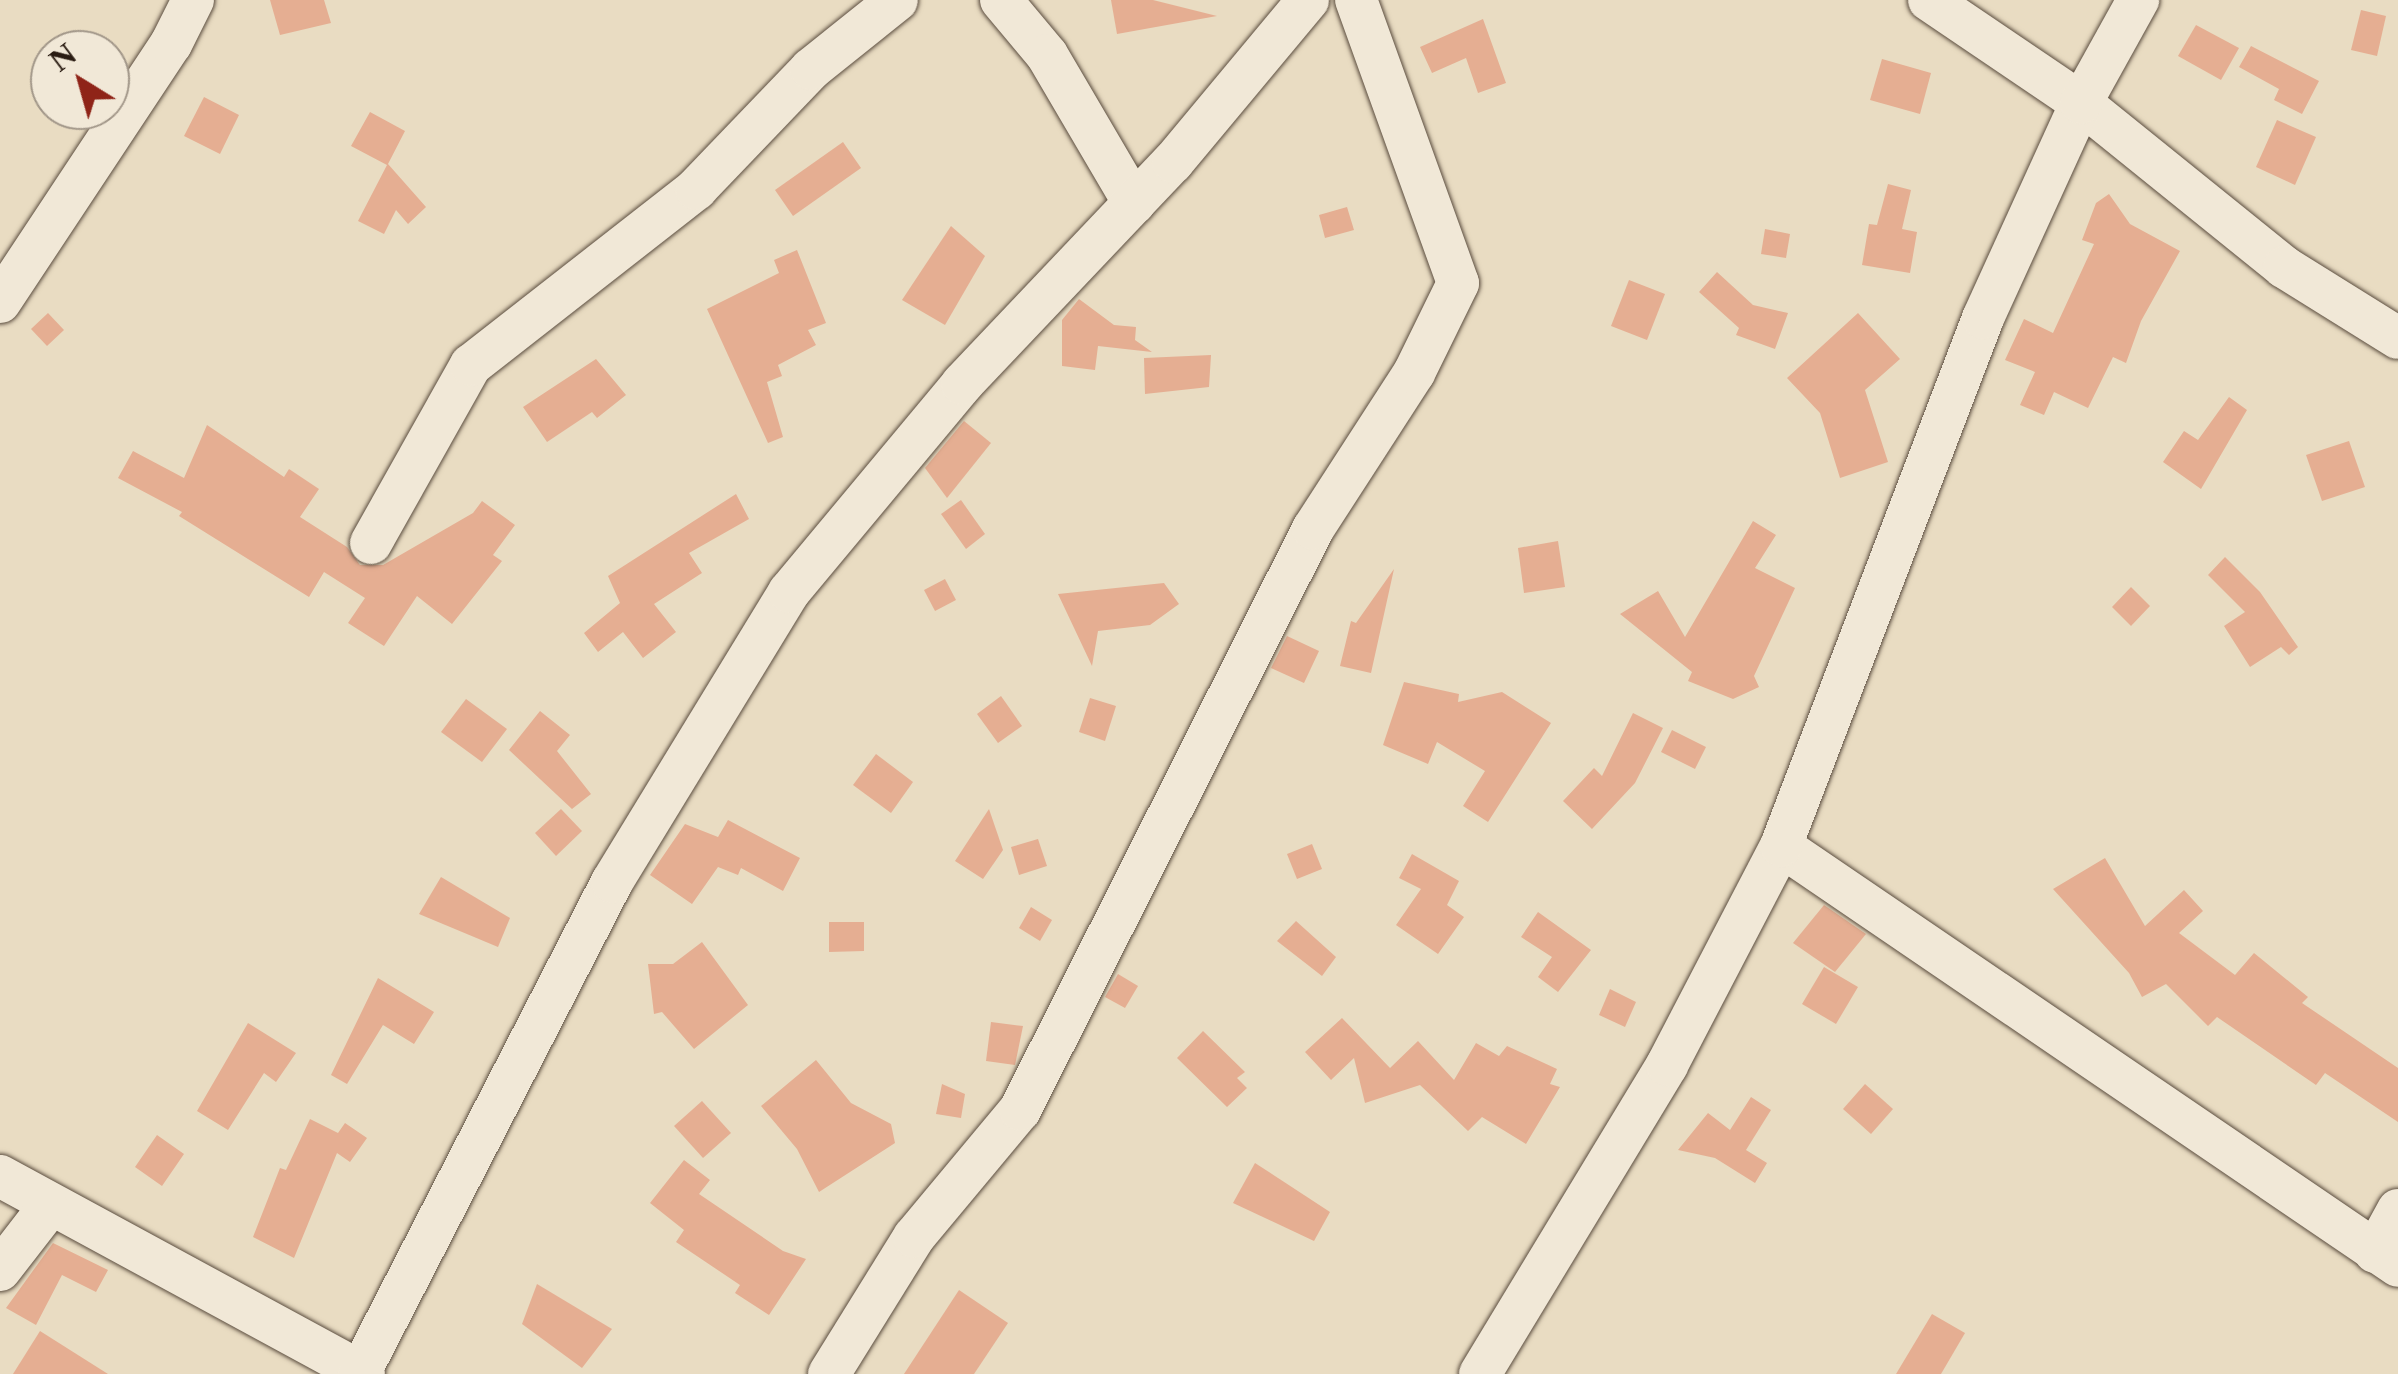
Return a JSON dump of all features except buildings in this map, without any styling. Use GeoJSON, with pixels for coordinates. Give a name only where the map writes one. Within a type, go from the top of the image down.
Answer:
{"type":"FeatureCollection","features":[{"type":"Feature","properties":{"kind":"street"},"geometry":{"type":"LineString","coordinates":[[0,302],[172,44],[193,0]]}},
{"type":"Feature","properties":{"kind":"street"},"geometry":{"type":"LineString","coordinates":[[370,543],[471,365],[696,189],[811,70],[897,0]]}},
{"type":"Feature","properties":{"kind":"street"},"geometry":{"type":"LineString","coordinates":[[1001,0],[1048,54],[1134,203]]}},
{"type":"Feature","properties":{"kind":"street"},"geometry":{"type":"LineString","coordinates":[[0,1176],[48,1208],[361,1373],[612,882],[789,592],[962,384],[1134,203],[1308,0]]}},
{"type":"Feature","properties":{"kind":"street"},"geometry":{"type":"LineString","coordinates":[[829,1374],[914,1237],[1020,1110],[1314,529],[1414,373],[1458,282],[1356,0]]}},
{"type":"Feature","properties":{"kind":"street"},"geometry":{"type":"LineString","coordinates":[[1929,0],[2081,103],[2284,266],[2398,338]]}},
{"type":"Feature","properties":{"kind":"street"},"geometry":{"type":"LineString","coordinates":[[1480,1374],[1667,1065],[1780,846],[1982,318],[2081,103],[2138,0]]}},
{"type":"Feature","properties":{"kind":"street"},"geometry":{"type":"LineString","coordinates":[[1780,846],[2386,1259],[2398,1210]]}},
{"type":"Feature","properties":{"kind":"street"},"geometry":{"type":"LineString","coordinates":[[0,1270],[48,1208]]}}]}
